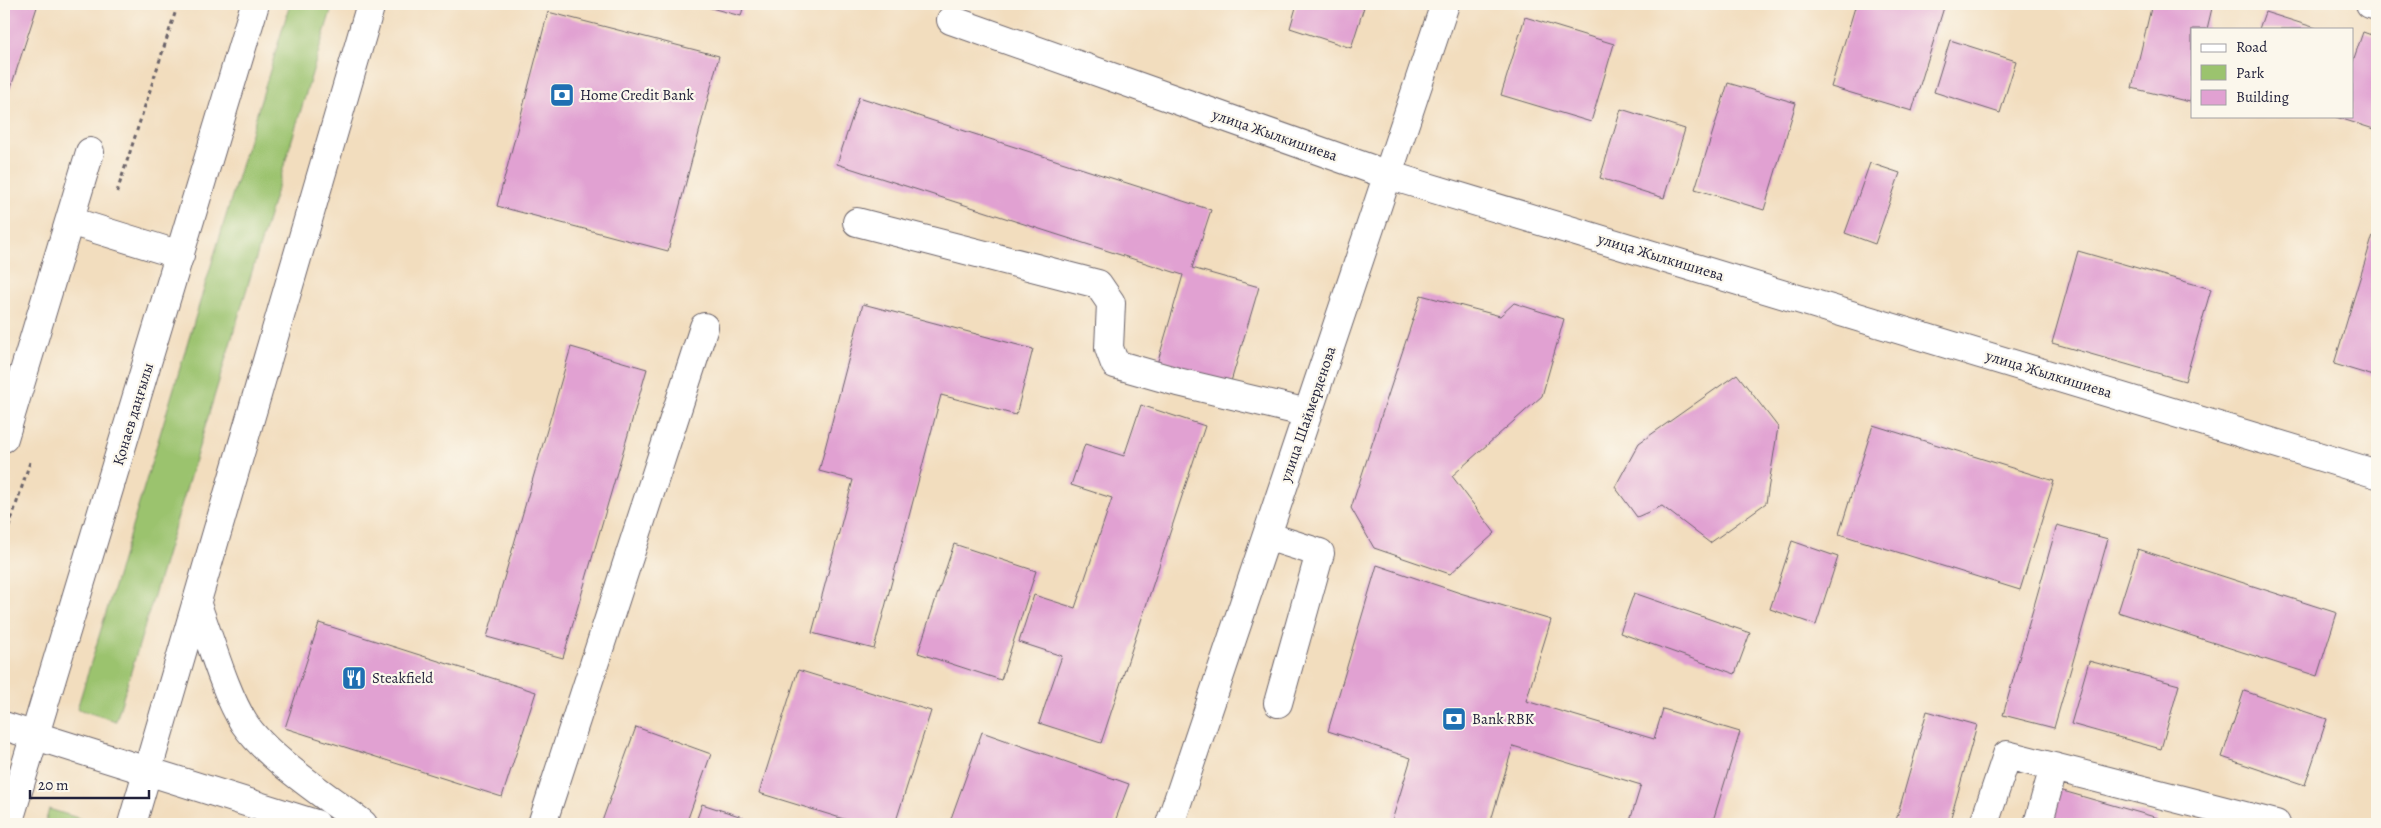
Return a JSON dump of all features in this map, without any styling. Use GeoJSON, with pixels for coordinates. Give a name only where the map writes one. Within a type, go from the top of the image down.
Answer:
{"type":"FeatureCollection","features":[{"type":"Feature","properties":{"kind":"street","name":"Қонаев даңғылы"},"geometry":{"type":"LineString","coordinates":[[8,824],[255,4]]}},
{"type":"Feature","properties":{"kind":"street"},"geometry":{"type":"LineString","coordinates":[[132,824],[198,605],[371,4]]}},
{"type":"Feature","properties":{"kind":"street","name":"улица Шаймерденова"},"geometry":{"type":"LineString","coordinates":[[1170,824],[1444,4]]}},
{"type":"Feature","properties":{"kind":"street"},"geometry":{"type":"LineString","coordinates":[[2370,4],[2377,6]]}},
{"type":"Feature","properties":{"kind":"street","name":"улица Жылкишиева"},"geometry":{"type":"LineString","coordinates":[[951,20],[1388,175],[2377,474]]}},
{"type":"Feature","properties":{"kind":"street"},"geometry":{"type":"LineString","coordinates":[[4,438],[90,152]]}},
{"type":"Feature","properties":{"kind":"street"},"geometry":{"type":"LineString","coordinates":[[70,221],[180,255]]}},
{"type":"Feature","properties":{"kind":"street"},"geometry":{"type":"LineString","coordinates":[[857,222],[1098,284],[1111,303],[1109,348],[1114,364],[1178,382],[1308,412]]}},
{"type":"Feature","properties":{"kind":"street"},"geometry":{"type":"LineString","coordinates":[[542,824],[704,327]]}},
{"type":"Feature","properties":{"kind":"street"},"geometry":{"type":"LineString","coordinates":[[1267,536],[1320,553],[1278,703]]}},
{"type":"Feature","properties":{"kind":"street"},"geometry":{"type":"LineString","coordinates":[[198,605],[231,697],[244,722],[263,746],[364,824]]}},
{"type":"Feature","properties":{"kind":"street"},"geometry":{"type":"LineString","coordinates":[[4,726],[316,824]]}},
{"type":"Feature","properties":{"kind":"street"},"geometry":{"type":"LineString","coordinates":[[1984,824],[2007,755],[2242,820],[2276,824]]}},
{"type":"Feature","properties":{"kind":"street"},"geometry":{"type":"LineString","coordinates":[[2038,824],[2054,767]]}},
{"type":"Feature","properties":{"kind":"green space"},"geometry":{"type":"Polygon","coordinates":[[[290,4],[333,4],[116,721],[77,709],[290,4]]]}},
{"type":"Feature","properties":{"kind":"green space"},"geometry":{"type":"Polygon","coordinates":[[[49,809],[81,819],[80,824],[45,824],[49,809]]]}},
{"type":"Feature","properties":{"kind":"building"},"geometry":{"type":"Polygon","coordinates":[[[4,4],[38,4],[10,90],[4,88],[4,4]]]}},
{"type":"Feature","properties":{"kind":"building"},"geometry":{"type":"Polygon","coordinates":[[[696,4],[744,4],[741,16],[696,4]]]}},
{"type":"Feature","properties":{"kind":"building"},"geometry":{"type":"Polygon","coordinates":[[[1297,4],[1365,4],[1351,48],[1290,28],[1297,4]]]}},
{"type":"Feature","properties":{"kind":"building"},"geometry":{"type":"Polygon","coordinates":[[[1856,4],[1945,4],[1912,111],[1831,87],[1856,4]]]}},
{"type":"Feature","properties":{"kind":"building"},"geometry":{"type":"Polygon","coordinates":[[[2152,4],[2213,4],[2207,28],[2191,28],[2190,102],[2132,88],[2152,4]]]}},
{"type":"Feature","properties":{"kind":"building"},"geometry":{"type":"Polygon","coordinates":[[[548,12],[719,56],[668,251],[497,206],[548,12]]]}},
{"type":"Feature","properties":{"kind":"building"},"geometry":{"type":"Polygon","coordinates":[[[2265,12],[2316,28],[2259,28],[2265,12]]]}},
{"type":"Feature","properties":{"kind":"building"},"geometry":{"type":"Polygon","coordinates":[[[1525,17],[1614,44],[1591,122],[1501,95],[1525,17]]]}},
{"type":"Feature","properties":{"kind":"building"},"geometry":{"type":"Polygon","coordinates":[[[2363,32],[2377,37],[2377,130],[2339,118],[2354,118],[2354,58],[2363,32]]]}},
{"type":"Feature","properties":{"kind":"building"},"geometry":{"type":"Polygon","coordinates":[[[1950,40],[2016,61],[2000,113],[1934,92],[1950,40]]]}},
{"type":"Feature","properties":{"kind":"building"},"geometry":{"type":"Polygon","coordinates":[[[1728,83],[1796,103],[1764,210],[1695,189],[1728,83]]]}},
{"type":"Feature","properties":{"kind":"building"},"geometry":{"type":"Polygon","coordinates":[[[859,97],[1211,210],[1192,268],[1259,287],[1230,385],[1157,364],[1183,275],[837,164],[859,97]]]}},
{"type":"Feature","properties":{"kind":"building"},"geometry":{"type":"Polygon","coordinates":[[[1621,109],[1685,129],[1664,198],[1600,178],[1621,109]]]}},
{"type":"Feature","properties":{"kind":"building"},"geometry":{"type":"Polygon","coordinates":[[[1870,163],[1900,173],[1875,244],[1845,233],[1870,163]]]}},
{"type":"Feature","properties":{"kind":"building"},"geometry":{"type":"Polygon","coordinates":[[[2373,235],[2377,236],[2377,377],[2334,364],[2373,235]]]}},
{"type":"Feature","properties":{"kind":"building"},"geometry":{"type":"Polygon","coordinates":[[[2078,251],[2211,289],[2185,381],[2052,343],[2078,251]]]}},
{"type":"Feature","properties":{"kind":"building"},"geometry":{"type":"Polygon","coordinates":[[[1421,295],[1500,316],[1514,303],[1564,319],[1542,396],[1452,476],[1495,533],[1450,574],[1374,548],[1351,508],[1421,295]]]}},
{"type":"Feature","properties":{"kind":"building"},"geometry":{"type":"Polygon","coordinates":[[[863,304],[1033,349],[1016,415],[941,395],[874,649],[812,633],[853,480],[819,471],[863,304]]]}},
{"type":"Feature","properties":{"kind":"building"},"geometry":{"type":"Polygon","coordinates":[[[571,347],[647,369],[563,658],[487,637],[571,347]]]}},
{"type":"Feature","properties":{"kind":"building"},"geometry":{"type":"Polygon","coordinates":[[[1737,374],[1778,427],[1766,503],[1710,543],[1662,506],[1637,517],[1615,487],[1639,443],[1737,374]]]}},
{"type":"Feature","properties":{"kind":"building"},"geometry":{"type":"Polygon","coordinates":[[[1141,405],[1205,426],[1101,743],[1039,723],[1062,656],[1019,642],[1034,595],[1075,608],[1112,498],[1071,485],[1085,444],[1124,456],[1141,405]]]}},
{"type":"Feature","properties":{"kind":"building"},"geometry":{"type":"Polygon","coordinates":[[[1873,425],[2054,481],[2020,590],[1839,534],[1873,425]]]}},
{"type":"Feature","properties":{"kind":"building"},"geometry":{"type":"Polygon","coordinates":[[[2057,525],[2108,539],[2054,728],[2003,715],[2057,525]]]}},
{"type":"Feature","properties":{"kind":"building"},"geometry":{"type":"Polygon","coordinates":[[[1792,541],[1838,557],[1816,625],[1770,609],[1792,541]]]}},
{"type":"Feature","properties":{"kind":"building"},"geometry":{"type":"Polygon","coordinates":[[[954,544],[1036,571],[1001,680],[918,653],[954,544]]]}},
{"type":"Feature","properties":{"kind":"building"},"geometry":{"type":"Polygon","coordinates":[[[2138,549],[2337,613],[2317,676],[2118,612],[2138,549]]]}},
{"type":"Feature","properties":{"kind":"building"},"geometry":{"type":"Polygon","coordinates":[[[1377,565],[1460,593],[1551,620],[1526,701],[1654,739],[1663,709],[1740,732],[1712,824],[1629,824],[1641,785],[1513,746],[1490,824],[1391,824],[1411,758],[1328,731],[1377,565]]]}},
{"type":"Feature","properties":{"kind":"building"},"geometry":{"type":"Polygon","coordinates":[[[1634,593],[1750,633],[1735,674],[1620,633],[1634,593]]]}},
{"type":"Feature","properties":{"kind":"building"},"geometry":{"type":"Polygon","coordinates":[[[319,623],[536,692],[502,797],[285,728],[319,623]]]}},
{"type":"Feature","properties":{"kind":"building"},"geometry":{"type":"Polygon","coordinates":[[[2089,661],[2179,685],[2161,749],[2071,724],[2089,661]]]}},
{"type":"Feature","properties":{"kind":"building"},"geometry":{"type":"Polygon","coordinates":[[[798,670],[931,711],[895,824],[860,824],[759,793],[798,670]]]}},
{"type":"Feature","properties":{"kind":"building"},"geometry":{"type":"Polygon","coordinates":[[[2244,691],[2327,719],[2305,785],[2222,757],[2244,691]]]}},
{"type":"Feature","properties":{"kind":"building"},"geometry":{"type":"Polygon","coordinates":[[[1927,711],[1977,725],[1949,824],[1895,824],[1927,711]]]}},
{"type":"Feature","properties":{"kind":"building"},"geometry":{"type":"Polygon","coordinates":[[[636,727],[711,754],[686,824],[601,824],[636,727]]]}},
{"type":"Feature","properties":{"kind":"building"},"geometry":{"type":"Polygon","coordinates":[[[982,732],[1129,784],[1114,824],[949,824],[982,732]]]}},
{"type":"Feature","properties":{"kind":"building"},"geometry":{"type":"Polygon","coordinates":[[[2056,789],[2158,818],[2156,824],[2046,824],[2056,789]]]}},
{"type":"Feature","properties":{"kind":"building"},"geometry":{"type":"Polygon","coordinates":[[[702,804],[764,824],[695,824],[702,804]]]}},
{"type":"Feature","properties":{"kind":"place","name":"Home Credit Bank"},"geometry":{"type":"Point","coordinates":[562,95]}},
{"type":"Feature","properties":{"kind":"place","name":"Steakfield"},"geometry":{"type":"Point","coordinates":[354,678]}},
{"type":"Feature","properties":{"kind":"place","name":"Bank RBK"},"geometry":{"type":"Point","coordinates":[1454,719]}}]}
